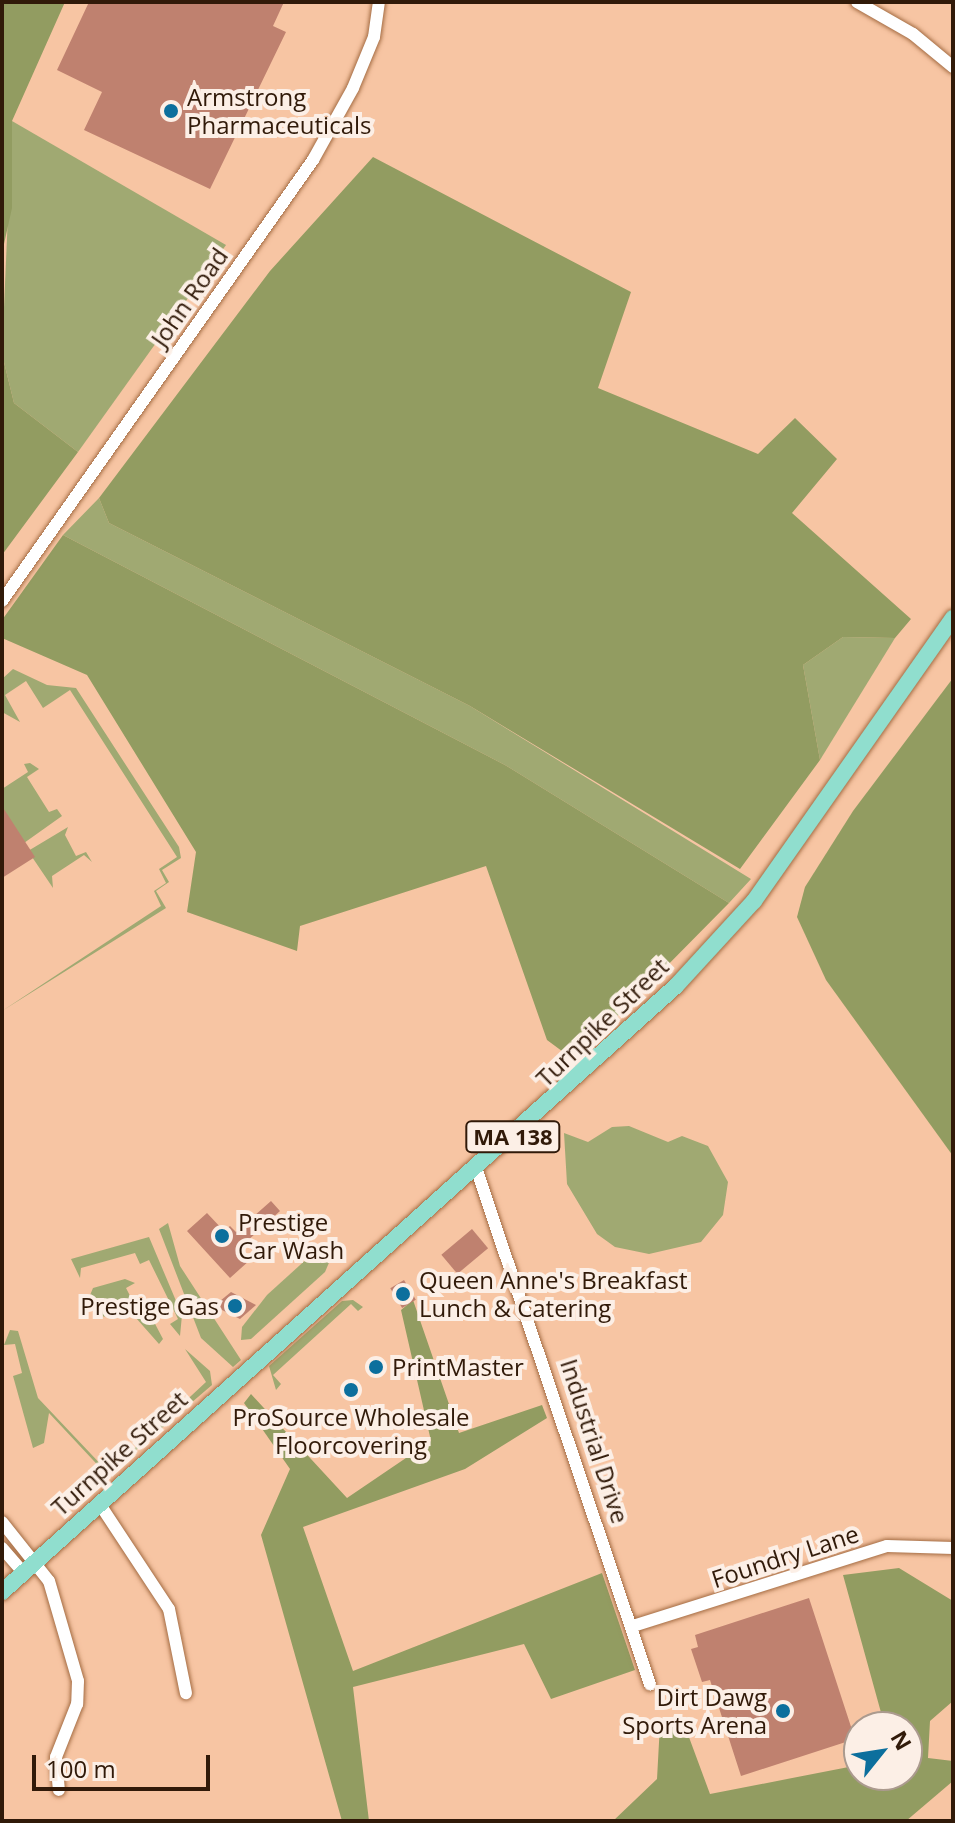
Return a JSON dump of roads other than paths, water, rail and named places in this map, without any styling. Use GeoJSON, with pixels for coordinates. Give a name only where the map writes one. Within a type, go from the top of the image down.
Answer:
{"type":"FeatureCollection","features":[{"type":"Feature","properties":{"kind":"main road","name":"Turnpike Street"},"geometry":{"type":"LineString","coordinates":[[2,1592],[676,986],[754,901],[953,618]]}},
{"type":"Feature","properties":{"kind":"street","name":"John Road"},"geometry":{"type":"LineString","coordinates":[[2,601],[313,160],[353,88],[379,2]]}},
{"type":"Feature","properties":{"kind":"street"},"geometry":{"type":"LineString","coordinates":[[857,2],[913,34],[953,67]]}},
{"type":"Feature","properties":{"kind":"street","name":"Industrial Drive"},"geometry":{"type":"LineString","coordinates":[[476,1168],[633,1626],[650,1684]]}},
{"type":"Feature","properties":{"kind":"street"},"geometry":{"type":"LineString","coordinates":[[99,1503],[169,1609],[186,1693]]}},
{"type":"Feature","properties":{"kind":"street"},"geometry":{"type":"LineString","coordinates":[[2,1522],[30,1567]]}},
{"type":"Feature","properties":{"kind":"street","name":"Foundry Lane"},"geometry":{"type":"LineString","coordinates":[[633,1626],[887,1546],[953,1548]]}},
{"type":"Feature","properties":{"kind":"street"},"geometry":{"type":"LineString","coordinates":[[2,1548],[30,1567],[51,1587],[80,1694],[56,1757],[59,1790]]}},
{"type":"Feature","properties":{"kind":"place","name":"Armstrong Pharmaceuticals"},"geometry":{"type":"Point","coordinates":[171,111]}},
{"type":"Feature","properties":{"kind":"place","name":"Prestige Car Wash"},"geometry":{"type":"Point","coordinates":[222,1236]}},
{"type":"Feature","properties":{"kind":"place","name":"Queen Anne's Breakfast Lunch & Catering"},"geometry":{"type":"Point","coordinates":[403,1294]}},
{"type":"Feature","properties":{"kind":"place","name":"Prestige Gas"},"geometry":{"type":"Point","coordinates":[235,1306]}},
{"type":"Feature","properties":{"kind":"place","name":"PrintMaster"},"geometry":{"type":"Point","coordinates":[376,1367]}},
{"type":"Feature","properties":{"kind":"place","name":"ProSource Wholesale Floorcovering"},"geometry":{"type":"Point","coordinates":[351,1390]}},
{"type":"Feature","properties":{"kind":"place","name":"Dirt Dawg Sports Arena"},"geometry":{"type":"Point","coordinates":[783,1711]}}]}
